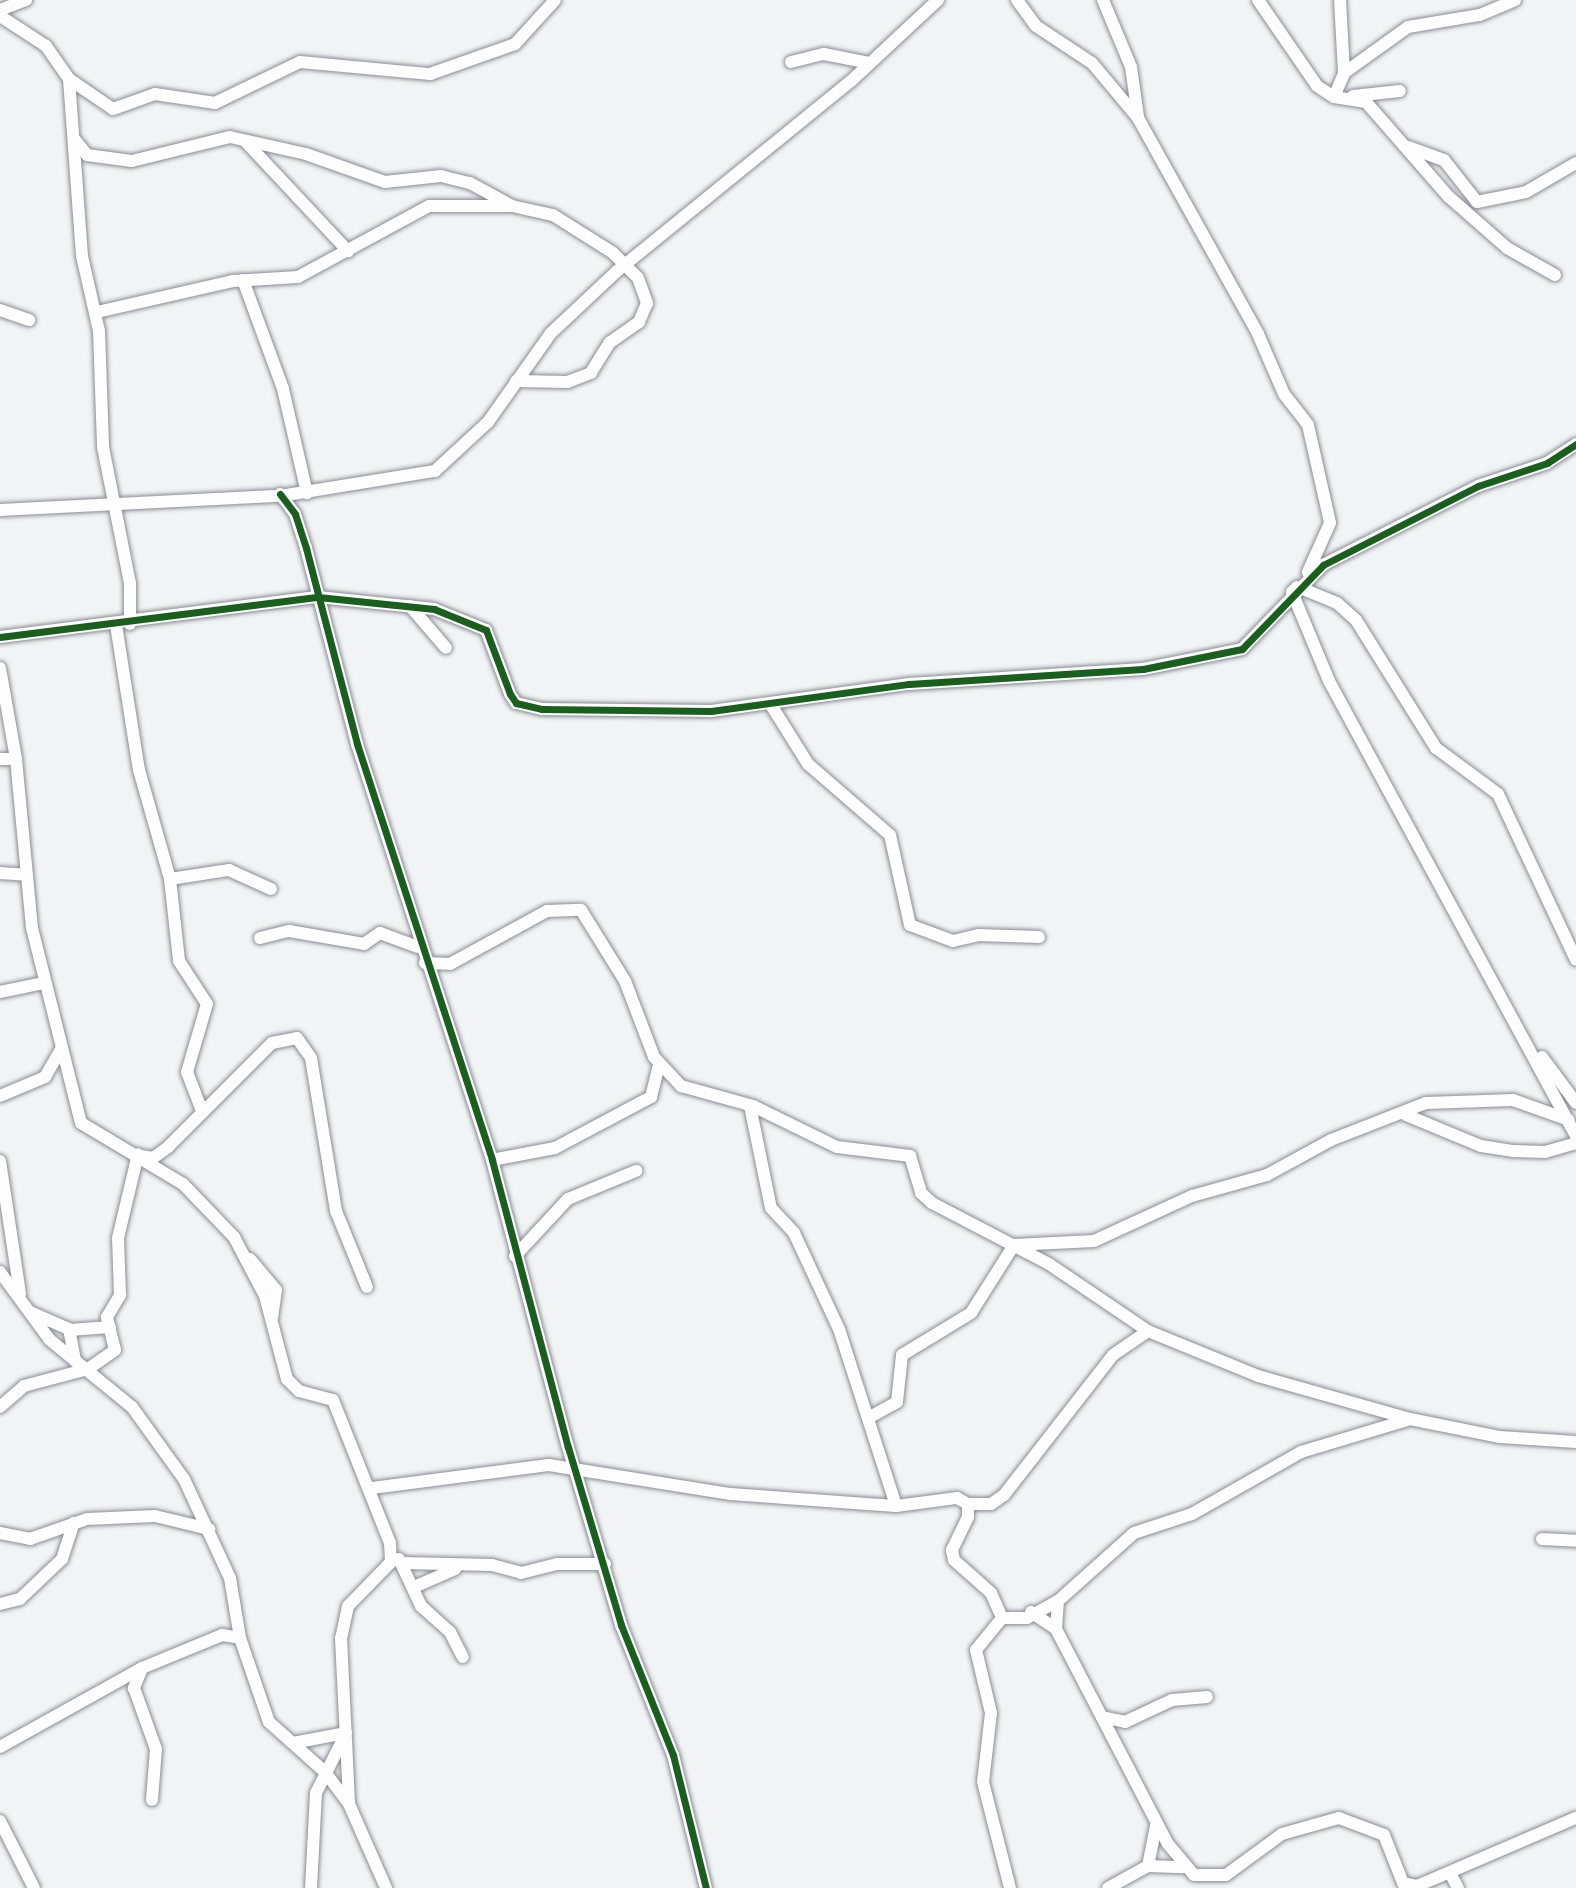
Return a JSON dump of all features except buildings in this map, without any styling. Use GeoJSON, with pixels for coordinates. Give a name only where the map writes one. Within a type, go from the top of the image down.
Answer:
{"type":"FeatureCollection","features":[{"type":"Feature","properties":{"kind":"street"},"geometry":{"type":"LineString","coordinates":[[0,10],[26,0]]}},
{"type":"Feature","properties":{"kind":"street"},"geometry":{"type":"LineString","coordinates":[[0,16],[46,46],[69,79],[113,110],[155,94],[215,103],[300,62],[430,74],[515,44],[555,0]]}},
{"type":"Feature","properties":{"kind":"street"},"geometry":{"type":"LineString","coordinates":[[0,510],[307,493],[435,471],[488,422],[551,333],[625,263],[870,63],[938,0]]}},
{"type":"Feature","properties":{"kind":"street"},"geometry":{"type":"LineString","coordinates":[[0,637],[130,624],[318,597],[409,606],[463,618],[486,630],[510,694],[526,707],[678,712],[771,705],[909,684],[1129,670],[1212,658],[1250,643],[1295,590],[1318,557],[1330,523],[1308,425],[1284,394],[1238,295],[1138,118],[1092,63],[1036,26],[1017,0]]}},
{"type":"Feature","properties":{"kind":"street"},"geometry":{"type":"LineString","coordinates":[[1103,0],[1131,67],[1138,118]]}},
{"type":"Feature","properties":{"kind":"street"},"geometry":{"type":"LineString","coordinates":[[1258,0],[1299,65],[1334,97],[1400,91]]}},
{"type":"Feature","properties":{"kind":"street"},"geometry":{"type":"LineString","coordinates":[[1334,97],[1344,73],[1340,0]]}},
{"type":"Feature","properties":{"kind":"street"},"geometry":{"type":"LineString","coordinates":[[1344,73],[1408,27],[1480,15],[1515,0]]}},
{"type":"Feature","properties":{"kind":"street"},"geometry":{"type":"LineString","coordinates":[[791,62],[824,54],[870,63]]}},
{"type":"Feature","properties":{"kind":"street"},"geometry":{"type":"LineString","coordinates":[[69,79],[82,256],[97,312],[111,504],[125,548],[130,624]]}},
{"type":"Feature","properties":{"kind":"street"},"geometry":{"type":"LineString","coordinates":[[1349,96],[1374,108],[1449,197],[1507,248],[1555,275]]}},
{"type":"Feature","properties":{"kind":"street"},"geometry":{"type":"LineString","coordinates":[[75,140],[87,155],[132,160],[225,137],[306,153],[385,182],[441,176],[470,183],[512,206]]}},
{"type":"Feature","properties":{"kind":"street"},"geometry":{"type":"LineString","coordinates":[[245,141],[348,251]]}},
{"type":"Feature","properties":{"kind":"street"},"geometry":{"type":"LineString","coordinates":[[1408,147],[1444,160],[1477,202],[1526,192],[1576,163]]}},
{"type":"Feature","properties":{"kind":"street"},"geometry":{"type":"LineString","coordinates":[[97,312],[243,280],[288,280],[348,251],[429,206],[512,206],[554,215],[625,263],[647,303],[639,322],[610,342],[599,366],[568,382],[516,381]]}},
{"type":"Feature","properties":{"kind":"street"},"geometry":{"type":"LineString","coordinates":[[243,280],[283,389],[307,493]]}},
{"type":"Feature","properties":{"kind":"street"},"geometry":{"type":"LineString","coordinates":[[0,310],[29,320]]}},
{"type":"Feature","properties":{"kind":"street"},"geometry":{"type":"LineString","coordinates":[[1295,590],[1352,547],[1478,486],[1547,463],[1576,444]]}},
{"type":"Feature","properties":{"kind":"street"},"geometry":{"type":"LineString","coordinates":[[281,494],[295,514],[418,947],[492,1160],[515,1256],[568,1447],[621,1625],[673,1755],[706,1888]]}},
{"type":"Feature","properties":{"kind":"street"},"geometry":{"type":"LineString","coordinates":[[1295,590],[1337,603],[1356,620],[1436,748],[1498,794],[1576,960]]}},
{"type":"Feature","properties":{"kind":"street"},"geometry":{"type":"LineString","coordinates":[[1295,590],[1333,690],[1530,1043],[1572,1127]]}},
{"type":"Feature","properties":{"kind":"street"},"geometry":{"type":"LineString","coordinates":[[409,606],[446,648]]}},
{"type":"Feature","properties":{"kind":"street"},"geometry":{"type":"LineString","coordinates":[[116,625],[139,770],[170,879],[179,961],[206,1004],[187,1072],[201,1108]]}},
{"type":"Feature","properties":{"kind":"street"},"geometry":{"type":"LineString","coordinates":[[0,668],[16,759],[26,874],[44,983],[81,1123],[140,1155],[220,1219],[241,1252],[272,1318],[287,1379],[299,1391],[333,1400],[372,1488],[390,1543],[426,1614],[450,1632],[463,1657]]}},
{"type":"Feature","properties":{"kind":"street"},"geometry":{"type":"LineString","coordinates":[[771,705],[808,764],[890,835],[910,925],[953,942],[978,935],[1039,937]]}},
{"type":"Feature","properties":{"kind":"street"},"geometry":{"type":"LineString","coordinates":[[0,759],[16,759]]}},
{"type":"Feature","properties":{"kind":"street"},"geometry":{"type":"LineString","coordinates":[[170,879],[229,870],[271,889]]}},
{"type":"Feature","properties":{"kind":"street"},"geometry":{"type":"LineString","coordinates":[[0,873],[26,874]]}},
{"type":"Feature","properties":{"kind":"street"},"geometry":{"type":"LineString","coordinates":[[425,963],[450,964],[547,911],[581,910],[625,981],[659,1066],[690,1090],[750,1105],[837,1147],[909,1156],[921,1193],[932,1203],[1014,1245],[1148,1331],[1267,1379],[1410,1419],[1500,1437],[1576,1442]]}},
{"type":"Feature","properties":{"kind":"street"},"geometry":{"type":"LineString","coordinates":[[260,938],[289,931],[364,944],[380,933],[418,947]]}},
{"type":"Feature","properties":{"kind":"street"},"geometry":{"type":"LineString","coordinates":[[0,992],[44,983]]}},
{"type":"Feature","properties":{"kind":"street"},"geometry":{"type":"LineString","coordinates":[[140,1155],[153,1158],[168,1147],[201,1108],[272,1043],[293,1037],[306,1045],[331,1192],[367,1287]]}},
{"type":"Feature","properties":{"kind":"street"},"geometry":{"type":"LineString","coordinates":[[1530,1043],[1576,1103]]}},
{"type":"Feature","properties":{"kind":"street"},"geometry":{"type":"LineString","coordinates":[[0,1096],[45,1077],[61,1048]]}},
{"type":"Feature","properties":{"kind":"street"},"geometry":{"type":"LineString","coordinates":[[492,1160],[555,1148],[651,1097],[659,1066]]}},
{"type":"Feature","properties":{"kind":"street"},"geometry":{"type":"LineString","coordinates":[[1014,1245],[1094,1241],[1192,1196],[1267,1175],[1331,1140],[1406,1115],[1426,1103],[1468,1097],[1527,1103],[1572,1127]]}},
{"type":"Feature","properties":{"kind":"street"},"geometry":{"type":"LineString","coordinates":[[750,1105],[771,1208],[794,1233],[870,1417],[896,1506]]}},
{"type":"Feature","properties":{"kind":"street"},"geometry":{"type":"LineString","coordinates":[[1406,1115],[1481,1146],[1559,1149],[1576,1143]]}},
{"type":"Feature","properties":{"kind":"street"},"geometry":{"type":"LineString","coordinates":[[1559,1149],[1572,1127]]}},
{"type":"Feature","properties":{"kind":"street"},"geometry":{"type":"LineString","coordinates":[[0,1407],[33,1382],[88,1369],[115,1350],[107,1317],[120,1296],[120,1230],[140,1155]]}},
{"type":"Feature","properties":{"kind":"street"},"geometry":{"type":"LineString","coordinates":[[0,1161],[21,1298]]}},
{"type":"Feature","properties":{"kind":"street"},"geometry":{"type":"LineString","coordinates":[[515,1256],[568,1199],[636,1171]]}},
{"type":"Feature","properties":{"kind":"street"},"geometry":{"type":"LineString","coordinates":[[870,1417],[897,1402],[902,1355],[976,1308],[1014,1245]]}},
{"type":"Feature","properties":{"kind":"street"},"geometry":{"type":"LineString","coordinates":[[0,1272],[30,1312],[75,1361],[132,1407],[184,1479],[209,1529],[237,1616],[240,1638],[269,1721],[325,1772],[349,1804],[386,1888]]}},
{"type":"Feature","properties":{"kind":"street"},"geometry":{"type":"LineString","coordinates":[[30,1312],[70,1330],[110,1327]]}},
{"type":"Feature","properties":{"kind":"street"},"geometry":{"type":"LineString","coordinates":[[70,1330],[75,1361]]}},
{"type":"Feature","properties":{"kind":"street"},"geometry":{"type":"LineString","coordinates":[[372,1488],[550,1465],[575,1466],[731,1494],[896,1506],[949,1497],[968,1504],[991,1504],[1004,1495],[1113,1355],[1148,1331]]}},
{"type":"Feature","properties":{"kind":"street"},"geometry":{"type":"LineString","coordinates":[[1002,1618],[1027,1618],[1031,1612],[1058,1601],[1134,1533],[1192,1514],[1301,1452],[1410,1419]]}},
{"type":"Feature","properties":{"kind":"street"},"geometry":{"type":"LineString","coordinates":[[550,1465],[568,1447]]}},
{"type":"Feature","properties":{"kind":"street"},"geometry":{"type":"LineString","coordinates":[[968,1504],[954,1560],[991,1593],[1002,1618]]}},
{"type":"Feature","properties":{"kind":"street"},"geometry":{"type":"LineString","coordinates":[[0,1533],[30,1539],[74,1523],[155,1516],[209,1529]]}},
{"type":"Feature","properties":{"kind":"street"},"geometry":{"type":"LineString","coordinates":[[0,1604],[20,1598],[62,1559],[74,1523]]}},
{"type":"Feature","properties":{"kind":"street"},"geometry":{"type":"LineString","coordinates":[[1542,1539],[1576,1541]]}},
{"type":"Feature","properties":{"kind":"street"},"geometry":{"type":"LineString","coordinates":[[349,1804],[345,1735],[345,1614],[354,1597],[387,1569],[390,1543]]}},
{"type":"Feature","properties":{"kind":"street"},"geometry":{"type":"LineString","coordinates":[[402,1563],[521,1573],[557,1563],[605,1564]]}},
{"type":"Feature","properties":{"kind":"street"},"geometry":{"type":"LineString","coordinates":[[414,1587],[460,1567]]}},
{"type":"Feature","properties":{"kind":"street"},"geometry":{"type":"LineString","coordinates":[[1056,1629],[1058,1601]]}},
{"type":"Feature","properties":{"kind":"street"},"geometry":{"type":"LineString","coordinates":[[1031,1612],[1056,1629],[1156,1820],[1183,1867],[1198,1877],[1219,1877],[1282,1834],[1339,1818],[1384,1835],[1408,1886],[1450,1873],[1576,1818]]}},
{"type":"Feature","properties":{"kind":"street"},"geometry":{"type":"LineString","coordinates":[[0,1747],[142,1668],[222,1635],[237,1616]]}},
{"type":"Feature","properties":{"kind":"street"},"geometry":{"type":"LineString","coordinates":[[1002,1618],[976,1650],[991,1713],[983,1782],[1010,1888]]}},
{"type":"Feature","properties":{"kind":"street"},"geometry":{"type":"LineString","coordinates":[[222,1635],[240,1638]]}},
{"type":"Feature","properties":{"kind":"street"},"geometry":{"type":"LineString","coordinates":[[142,1668],[134,1688],[156,1749],[152,1800]]}},
{"type":"Feature","properties":{"kind":"street"},"geometry":{"type":"LineString","coordinates":[[1102,1717],[1125,1722],[1172,1700],[1206,1697]]}},
{"type":"Feature","properties":{"kind":"street"},"geometry":{"type":"LineString","coordinates":[[293,1743],[345,1735]]}},
{"type":"Feature","properties":{"kind":"street"},"geometry":{"type":"LineString","coordinates":[[311,1888],[312,1816],[325,1772],[345,1735]]}},
{"type":"Feature","properties":{"kind":"street"},"geometry":{"type":"LineString","coordinates":[[1148,1866],[1156,1820]]}},
{"type":"Feature","properties":{"kind":"street"},"geometry":{"type":"LineString","coordinates":[[0,1821],[34,1888]]}},
{"type":"Feature","properties":{"kind":"street"},"geometry":{"type":"LineString","coordinates":[[1108,1888],[1148,1866],[1183,1867]]}},
{"type":"Feature","properties":{"kind":"street"},"geometry":{"type":"LineString","coordinates":[[1450,1873],[1458,1888]]}},
{"type":"Feature","properties":{"kind":"cycle path"},"geometry":{"type":"LineString","coordinates":[[0,637],[318,597],[434,609],[486,630],[510,694],[516,703],[542,709],[711,711],[909,684],[1143,669],[1242,649],[1323,565],[1478,486],[1547,463],[1576,444]]}},
{"type":"Feature","properties":{"kind":"cycle path"},"geometry":{"type":"LineString","coordinates":[[280,494],[295,514],[306,548],[357,744],[492,1160],[568,1447],[621,1625],[673,1755],[706,1888]]}}]}
